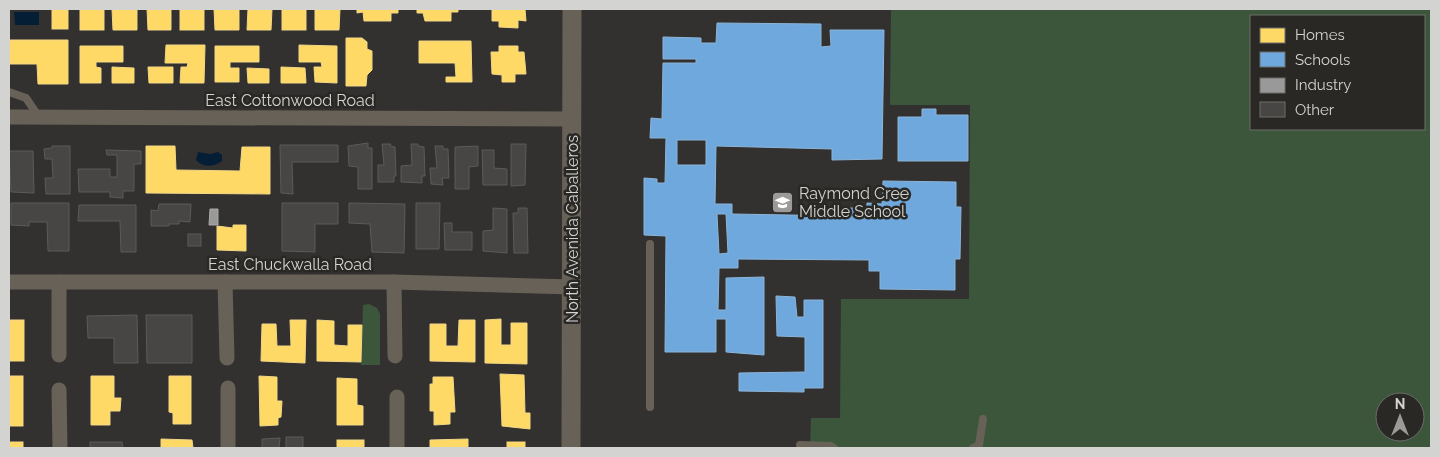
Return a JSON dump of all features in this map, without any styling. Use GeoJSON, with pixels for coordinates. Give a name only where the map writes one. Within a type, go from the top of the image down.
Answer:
{"type":"FeatureCollection","features":[{"type":"Feature","properties":{"kind":"street","name":"North Avenida Caballeros"},"geometry":{"type":"LineString","coordinates":[[571,448],[572,9]]}},
{"type":"Feature","properties":{"kind":"street","name":"East Cottonwood Road"},"geometry":{"type":"LineString","coordinates":[[9,117],[571,118]]}},
{"type":"Feature","properties":{"kind":"street","name":"East Chuckwalla Road"},"geometry":{"type":"LineString","coordinates":[[9,282],[394,282],[572,287]]}},
{"type":"Feature","properties":{"kind":"street"},"geometry":{"type":"LineString","coordinates":[[59,282],[59,355]]}},
{"type":"Feature","properties":{"kind":"street"},"geometry":{"type":"LineString","coordinates":[[225,282],[227,358]]}},
{"type":"Feature","properties":{"kind":"street"},"geometry":{"type":"LineString","coordinates":[[394,282],[394,356]]}},
{"type":"Feature","properties":{"kind":"street"},"geometry":{"type":"LineString","coordinates":[[228,388],[228,448]]}},
{"type":"Feature","properties":{"kind":"street"},"geometry":{"type":"LineString","coordinates":[[59,390],[60,448]]}},
{"type":"Feature","properties":{"kind":"street"},"geometry":{"type":"LineString","coordinates":[[397,397],[398,448]]}},
{"type":"Feature","properties":{"kind":"lane"},"geometry":{"type":"LineString","coordinates":[[9,92],[26,98],[39,117]]}},
{"type":"Feature","properties":{"kind":"lane"},"geometry":{"type":"LineString","coordinates":[[650,244],[650,407]]}},
{"type":"Feature","properties":{"kind":"lane"},"geometry":{"type":"LineString","coordinates":[[973,448],[979,445],[983,419]]}},
{"type":"Feature","properties":{"kind":"lane"},"geometry":{"type":"LineString","coordinates":[[800,445],[830,446],[834,448]]}},
{"type":"Feature","properties":{"kind":"green space"},"geometry":{"type":"Polygon","coordinates":[[[891,9],[1431,9],[1431,448],[810,448],[811,418],[840,418],[841,299],[969,299],[970,105],[890,105],[891,9]]]}},
{"type":"Feature","properties":{"kind":"green space"},"geometry":{"type":"Polygon","coordinates":[[[369,304],[377,308],[380,314],[380,365],[361,365],[363,305],[369,304]]]}},
{"type":"Feature","properties":{"kind":"water"},"geometry":{"type":"Polygon","coordinates":[[[14,12],[39,12],[39,25],[15,25],[14,12]]]}},
{"type":"Feature","properties":{"kind":"water"},"geometry":{"type":"Polygon","coordinates":[[[198,152],[210,154],[218,152],[222,155],[222,161],[212,165],[199,163],[196,160],[198,152]]]}},
{"type":"Feature","properties":{"kind":"building: Homes"},"geometry":{"type":"Polygon","coordinates":[[[52,9],[68,9],[68,29],[52,29],[52,9]]]}},
{"type":"Feature","properties":{"kind":"building: Homes"},"geometry":{"type":"Polygon","coordinates":[[[80,9],[104,9],[104,30],[80,30],[80,9]]]}},
{"type":"Feature","properties":{"kind":"building: Homes"},"geometry":{"type":"Polygon","coordinates":[[[112,9],[137,9],[137,30],[113,30],[112,9]]]}},
{"type":"Feature","properties":{"kind":"building: Homes"},"geometry":{"type":"Polygon","coordinates":[[[147,9],[171,9],[171,30],[148,30],[147,9]]]}},
{"type":"Feature","properties":{"kind":"building: Homes"},"geometry":{"type":"Polygon","coordinates":[[[180,9],[204,9],[204,30],[180,30],[180,9]]]}},
{"type":"Feature","properties":{"kind":"building: Homes"},"geometry":{"type":"Polygon","coordinates":[[[214,9],[239,9],[239,30],[215,30],[214,9]]]}},
{"type":"Feature","properties":{"kind":"building: Homes"},"geometry":{"type":"Polygon","coordinates":[[[248,9],[272,9],[271,30],[247,30],[248,9]]]}},
{"type":"Feature","properties":{"kind":"building: Homes"},"geometry":{"type":"Polygon","coordinates":[[[282,9],[306,9],[306,30],[282,30],[282,9]]]}},
{"type":"Feature","properties":{"kind":"building: Homes"},"geometry":{"type":"Polygon","coordinates":[[[315,9],[340,9],[339,30],[315,30],[315,9]]]}},
{"type":"Feature","properties":{"kind":"building: Homes"},"geometry":{"type":"Polygon","coordinates":[[[357,9],[398,9],[398,13],[391,13],[391,21],[364,21],[363,12],[357,13],[357,9]]]}},
{"type":"Feature","properties":{"kind":"building: Homes"},"geometry":{"type":"Polygon","coordinates":[[[417,9],[458,9],[458,12],[451,12],[451,21],[425,21],[423,13],[417,13],[417,9]]]}},
{"type":"Feature","properties":{"kind":"building: Homes"},"geometry":{"type":"Polygon","coordinates":[[[492,9],[525,9],[526,21],[518,20],[518,28],[499,27],[499,21],[492,21],[492,9]]]}},
{"type":"Feature","properties":{"kind":"building: Homes"},"geometry":{"type":"Polygon","coordinates":[[[346,38],[362,38],[367,42],[367,49],[372,51],[372,70],[367,75],[366,86],[346,86],[346,38]]]}},
{"type":"Feature","properties":{"kind":"building: Homes"},"geometry":{"type":"Polygon","coordinates":[[[9,40],[68,40],[68,84],[38,84],[37,64],[9,64],[9,40]]]}},
{"type":"Feature","properties":{"kind":"building: Homes"},"geometry":{"type":"Polygon","coordinates":[[[419,41],[471,41],[472,82],[446,82],[446,77],[456,77],[455,63],[419,63],[419,41]]]}},
{"type":"Feature","properties":{"kind":"building: Homes"},"geometry":{"type":"Polygon","coordinates":[[[166,45],[205,45],[204,83],[180,83],[181,67],[187,67],[188,63],[165,63],[166,45]]]}},
{"type":"Feature","properties":{"kind":"building: Homes"},"geometry":{"type":"Polygon","coordinates":[[[299,45],[337,46],[337,83],[315,82],[314,67],[322,67],[321,62],[299,62],[299,45]]]}},
{"type":"Feature","properties":{"kind":"building: Homes"},"geometry":{"type":"Polygon","coordinates":[[[80,46],[123,46],[123,62],[96,62],[96,67],[101,68],[101,83],[80,83],[80,46]]]}},
{"type":"Feature","properties":{"kind":"building: Homes"},"geometry":{"type":"Polygon","coordinates":[[[215,46],[259,46],[259,62],[230,62],[230,68],[239,68],[239,82],[215,82],[215,46]]]}},
{"type":"Feature","properties":{"kind":"building: Homes"},"geometry":{"type":"Polygon","coordinates":[[[499,46],[518,46],[518,52],[524,52],[526,74],[515,74],[515,82],[502,82],[502,75],[492,74],[491,52],[499,52],[499,46]]]}},
{"type":"Feature","properties":{"kind":"building: Homes"},"geometry":{"type":"Polygon","coordinates":[[[112,67],[134,68],[134,83],[112,83],[112,67]]]}},
{"type":"Feature","properties":{"kind":"building: Homes"},"geometry":{"type":"Polygon","coordinates":[[[148,67],[173,67],[173,83],[149,83],[148,67]]]}},
{"type":"Feature","properties":{"kind":"building: Homes"},"geometry":{"type":"Polygon","coordinates":[[[281,67],[305,68],[306,83],[281,83],[281,67]]]}},
{"type":"Feature","properties":{"kind":"building: Homes"},"geometry":{"type":"Polygon","coordinates":[[[247,68],[269,69],[269,83],[248,83],[247,68]]]}},
{"type":"Feature","properties":{"kind":"building: Homes"},"geometry":{"type":"Polygon","coordinates":[[[146,146],[175,146],[176,170],[240,171],[242,147],[270,147],[270,194],[146,193],[146,146]]]}},
{"type":"Feature","properties":{"kind":"building: Homes"},"geometry":{"type":"Polygon","coordinates":[[[233,225],[246,225],[246,251],[217,250],[217,226],[233,228],[233,225]]]}},
{"type":"Feature","properties":{"kind":"building: Homes"},"geometry":{"type":"Polygon","coordinates":[[[501,319],[501,345],[511,345],[511,323],[527,323],[527,364],[485,363],[485,320],[501,319]]]}},
{"type":"Feature","properties":{"kind":"building: Homes"},"geometry":{"type":"Polygon","coordinates":[[[9,320],[24,320],[24,361],[9,361],[9,320]]]}},
{"type":"Feature","properties":{"kind":"building: Homes"},"geometry":{"type":"Polygon","coordinates":[[[290,320],[306,320],[305,363],[261,361],[262,324],[276,324],[277,346],[291,346],[290,320]]]}},
{"type":"Feature","properties":{"kind":"building: Homes"},"geometry":{"type":"Polygon","coordinates":[[[317,320],[334,321],[334,345],[348,346],[348,325],[362,325],[361,362],[317,361],[317,320]]]}},
{"type":"Feature","properties":{"kind":"building: Homes"},"geometry":{"type":"Polygon","coordinates":[[[459,320],[475,320],[475,362],[430,361],[430,324],[446,324],[446,346],[458,346],[459,320]]]}},
{"type":"Feature","properties":{"kind":"building: Homes"},"geometry":{"type":"Polygon","coordinates":[[[500,374],[524,375],[525,413],[530,413],[530,429],[502,426],[500,374]]]}},
{"type":"Feature","properties":{"kind":"building: Homes"},"geometry":{"type":"Polygon","coordinates":[[[9,376],[23,376],[23,426],[9,426],[9,376]]]}},
{"type":"Feature","properties":{"kind":"building: Homes"},"geometry":{"type":"Polygon","coordinates":[[[91,376],[114,376],[114,398],[121,398],[120,411],[110,411],[110,425],[91,425],[91,376]]]}},
{"type":"Feature","properties":{"kind":"building: Homes"},"geometry":{"type":"Polygon","coordinates":[[[169,376],[191,376],[191,424],[173,424],[173,413],[169,412],[169,376]]]}},
{"type":"Feature","properties":{"kind":"building: Homes"},"geometry":{"type":"Polygon","coordinates":[[[259,376],[277,377],[277,401],[282,401],[281,417],[278,418],[278,425],[260,426],[259,376]]]}},
{"type":"Feature","properties":{"kind":"building: Homes"},"geometry":{"type":"Polygon","coordinates":[[[433,377],[453,377],[455,412],[450,412],[450,424],[434,425],[434,411],[430,411],[430,384],[433,384],[433,377]]]}},
{"type":"Feature","properties":{"kind":"building: Homes"},"geometry":{"type":"Polygon","coordinates":[[[337,378],[357,379],[357,405],[363,406],[363,425],[337,425],[337,378]]]}},
{"type":"Feature","properties":{"kind":"building: Homes"},"geometry":{"type":"Polygon","coordinates":[[[161,439],[192,440],[193,448],[161,448],[161,439]]]}},
{"type":"Feature","properties":{"kind":"building: Homes"},"geometry":{"type":"Polygon","coordinates":[[[468,439],[468,448],[430,448],[430,440],[468,439]]]}},
{"type":"Feature","properties":{"kind":"building: Homes"},"geometry":{"type":"Polygon","coordinates":[[[337,440],[364,440],[364,448],[337,448],[337,440]]]}},
{"type":"Feature","properties":{"kind":"building: Homes"},"geometry":{"type":"Polygon","coordinates":[[[9,442],[23,442],[23,448],[9,448],[9,442]]]}},
{"type":"Feature","properties":{"kind":"building: Homes"},"geometry":{"type":"Polygon","coordinates":[[[507,442],[525,442],[525,448],[507,448],[507,442]]]}},
{"type":"Feature","properties":{"kind":"building: Schools"},"geometry":{"type":"Polygon","coordinates":[[[717,23],[821,24],[821,47],[831,46],[830,30],[884,30],[882,159],[832,160],[832,149],[716,146],[715,204],[732,204],[732,214],[847,216],[847,208],[867,208],[867,203],[882,204],[883,181],[956,182],[956,207],[961,207],[960,259],[955,259],[955,290],[880,289],[880,271],[869,271],[869,260],[738,259],[738,268],[719,268],[718,310],[726,310],[726,278],[764,277],[764,355],[726,352],[726,319],[716,319],[716,352],[665,352],[666,236],[644,235],[644,178],[657,179],[657,183],[665,183],[666,138],[650,138],[651,118],[662,119],[663,63],[696,63],[696,59],[663,59],[663,37],[701,38],[701,43],[716,43],[717,23]],[[677,140],[677,165],[706,165],[706,140],[677,140]],[[717,214],[719,254],[728,253],[726,214],[717,214]]]}},
{"type":"Feature","properties":{"kind":"building: Schools"},"geometry":{"type":"Polygon","coordinates":[[[922,109],[936,109],[936,115],[968,115],[968,161],[898,161],[898,117],[922,117],[922,109]]]}},
{"type":"Feature","properties":{"kind":"building: Schools"},"geometry":{"type":"Polygon","coordinates":[[[776,296],[795,297],[797,317],[804,317],[804,300],[823,300],[823,388],[804,388],[804,392],[739,391],[739,373],[805,372],[805,337],[777,336],[776,296]]]}},
{"type":"Feature","properties":{"kind":"building: Industry"},"geometry":{"type":"Polygon","coordinates":[[[210,209],[218,209],[218,225],[209,225],[210,209]]]}},
{"type":"Feature","properties":{"kind":"building: Other"},"geometry":{"type":"Polygon","coordinates":[[[368,143],[368,148],[372,148],[372,189],[358,189],[358,167],[349,166],[348,146],[368,143]]]}},
{"type":"Feature","properties":{"kind":"building: Other"},"geometry":{"type":"Polygon","coordinates":[[[382,144],[391,144],[390,146],[395,147],[396,176],[394,176],[394,182],[378,182],[378,165],[384,165],[382,144]]]}},
{"type":"Feature","properties":{"kind":"building: Other"},"geometry":{"type":"Polygon","coordinates":[[[411,144],[418,144],[418,146],[424,147],[425,176],[422,176],[422,183],[401,182],[401,166],[412,165],[411,144]]]}},
{"type":"Feature","properties":{"kind":"building: Other"},"geometry":{"type":"Polygon","coordinates":[[[511,144],[526,144],[525,185],[511,186],[511,144]]]}},
{"type":"Feature","properties":{"kind":"building: Other"},"geometry":{"type":"Polygon","coordinates":[[[280,145],[338,145],[338,162],[292,162],[293,194],[281,193],[280,145]]]}},
{"type":"Feature","properties":{"kind":"building: Other"},"geometry":{"type":"Polygon","coordinates":[[[52,146],[70,146],[70,194],[46,194],[45,178],[53,178],[52,159],[45,159],[44,149],[52,148],[52,146]]]}},
{"type":"Feature","properties":{"kind":"building: Other"},"geometry":{"type":"Polygon","coordinates":[[[435,146],[443,146],[443,149],[448,149],[449,178],[442,178],[443,185],[431,184],[430,168],[437,168],[435,146]]]}},
{"type":"Feature","properties":{"kind":"building: Other"},"geometry":{"type":"Polygon","coordinates":[[[478,146],[478,166],[469,167],[469,189],[455,189],[455,147],[478,146]]]}},
{"type":"Feature","properties":{"kind":"building: Other"},"geometry":{"type":"Polygon","coordinates":[[[106,150],[141,151],[141,164],[134,164],[134,191],[123,191],[123,198],[110,197],[110,192],[79,192],[78,169],[110,169],[110,177],[117,177],[117,155],[107,155],[106,150]]]}},
{"type":"Feature","properties":{"kind":"building: Other"},"geometry":{"type":"Polygon","coordinates":[[[482,150],[494,150],[494,168],[507,169],[507,185],[483,185],[482,150]]]}},
{"type":"Feature","properties":{"kind":"building: Other"},"geometry":{"type":"Polygon","coordinates":[[[9,151],[33,151],[34,193],[11,192],[9,151]]]}},
{"type":"Feature","properties":{"kind":"building: Other"},"geometry":{"type":"Polygon","coordinates":[[[11,203],[69,203],[69,251],[48,251],[47,222],[29,222],[29,226],[11,225],[11,203]]]}},
{"type":"Feature","properties":{"kind":"building: Other"},"geometry":{"type":"Polygon","coordinates":[[[282,203],[338,203],[338,224],[315,224],[315,252],[282,251],[282,203]]]}},
{"type":"Feature","properties":{"kind":"building: Other"},"geometry":{"type":"Polygon","coordinates":[[[349,203],[405,204],[404,253],[372,252],[370,224],[349,223],[349,203]]]}},
{"type":"Feature","properties":{"kind":"building: Other"},"geometry":{"type":"Polygon","coordinates":[[[416,203],[440,203],[439,249],[416,249],[416,203]]]}},
{"type":"Feature","properties":{"kind":"building: Other"},"geometry":{"type":"Polygon","coordinates":[[[159,204],[191,204],[190,222],[179,221],[179,224],[169,224],[169,226],[151,226],[151,210],[158,211],[159,204]]]}},
{"type":"Feature","properties":{"kind":"building: Other"},"geometry":{"type":"Polygon","coordinates":[[[79,205],[136,205],[136,252],[121,252],[120,221],[78,221],[79,205]]]}},
{"type":"Feature","properties":{"kind":"building: Other"},"geometry":{"type":"Polygon","coordinates":[[[493,208],[507,209],[507,253],[483,251],[483,231],[493,230],[493,208]]]}},
{"type":"Feature","properties":{"kind":"building: Other"},"geometry":{"type":"Polygon","coordinates":[[[518,208],[527,208],[528,253],[514,253],[513,213],[518,213],[518,208]]]}},
{"type":"Feature","properties":{"kind":"building: Other"},"geometry":{"type":"Polygon","coordinates":[[[444,223],[452,223],[452,232],[472,232],[472,250],[445,250],[444,223]]]}},
{"type":"Feature","properties":{"kind":"building: Other"},"geometry":{"type":"Polygon","coordinates":[[[188,234],[201,234],[201,246],[188,246],[188,234]]]}},
{"type":"Feature","properties":{"kind":"building: Other"},"geometry":{"type":"Polygon","coordinates":[[[137,315],[138,363],[114,363],[114,338],[88,338],[87,316],[137,315]]]}},
{"type":"Feature","properties":{"kind":"building: Other"},"geometry":{"type":"Polygon","coordinates":[[[146,315],[192,315],[192,363],[147,363],[146,315]]]}},
{"type":"Feature","properties":{"kind":"building: Other"},"geometry":{"type":"Polygon","coordinates":[[[286,437],[303,437],[303,448],[286,448],[286,437]]]}},
{"type":"Feature","properties":{"kind":"building: Other"},"geometry":{"type":"Polygon","coordinates":[[[280,438],[279,448],[262,448],[262,439],[280,438]]]}},
{"type":"Feature","properties":{"kind":"building: Other"},"geometry":{"type":"Polygon","coordinates":[[[90,442],[122,442],[123,448],[90,448],[90,442]]]}},
{"type":"Feature","properties":{"kind":"place","name":"Raymond Cree Middle School"},"geometry":{"type":"Point","coordinates":[783,202]}}]}
